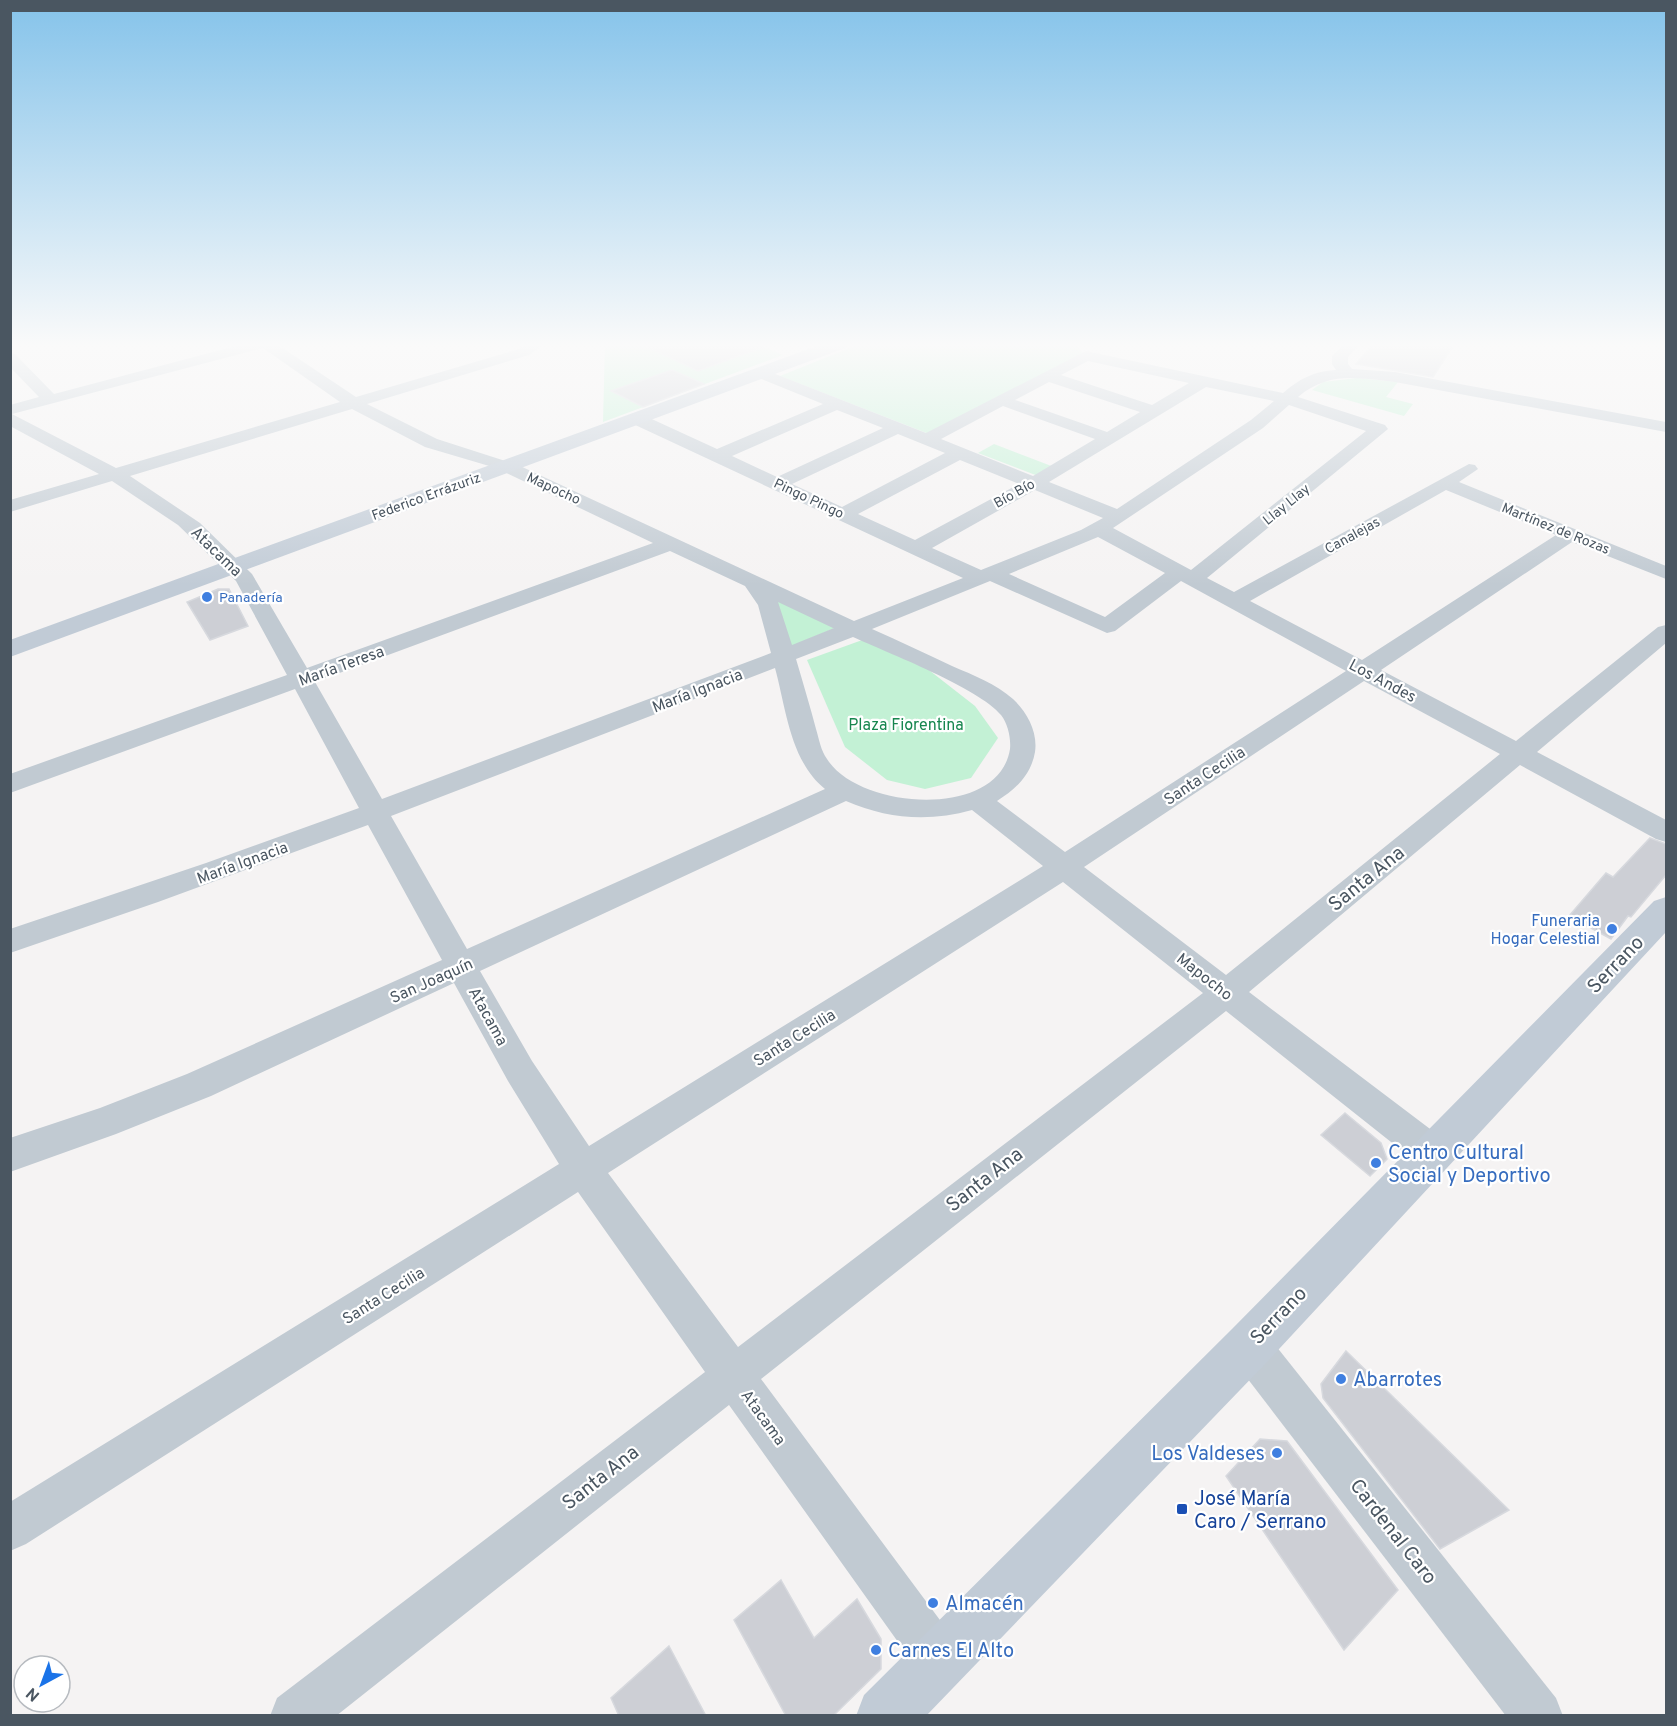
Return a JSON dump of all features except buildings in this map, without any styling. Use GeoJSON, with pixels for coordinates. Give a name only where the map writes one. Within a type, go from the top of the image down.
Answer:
{"type":"FeatureCollection","features":[{"type":"Feature","properties":{"kind":"street","name":"Atacama"},"geometry":{"type":"LineString","coordinates":[[19,424],[115,474],[187,522],[251,588],[520,1071],[583,1169],[940,1660]]}},
{"type":"Feature","properties":{"kind":"street"},"geometry":{"type":"LineString","coordinates":[[10,506],[285,424]]}},
{"type":"Feature","properties":{"kind":"street","name":"Mapocho"},"geometry":{"type":"LineString","coordinates":[[391,424],[431,443],[508,466],[751,580],[971,684],[995,698],[1011,712],[1022,732],[1023,753],[1006,781],[976,799],[941,808],[921,809],[882,804],[846,790],[824,774],[816,764],[769,605],[751,580]]}},
{"type":"Feature","properties":{"kind":"street","name":"Federico Errázuriz"},"geometry":{"type":"LineString","coordinates":[[10,649],[625,424]]}},
{"type":"Feature","properties":{"kind":"street","name":"Pingo Pingo"},"geometry":{"type":"LineString","coordinates":[[647,424],[916,548],[1107,626]]}},
{"type":"Feature","properties":{"kind":"street"},"geometry":{"type":"LineString","coordinates":[[717,456],[792,424]]}},
{"type":"Feature","properties":{"kind":"street"},"geometry":{"type":"LineString","coordinates":[[886,424],[1119,517]]}},
{"type":"Feature","properties":{"kind":"street"},"geometry":{"type":"LineString","coordinates":[[926,440],[957,424]]}},
{"type":"Feature","properties":{"kind":"street"},"geometry":{"type":"LineString","coordinates":[[1068,424],[1109,438]]}},
{"type":"Feature","properties":{"kind":"street","name":"Bío Bío"},"geometry":{"type":"LineString","coordinates":[[916,548],[1034,483],[1133,424]]}},
{"type":"Feature","properties":{"kind":"street","name":"María Ignacia"},"geometry":{"type":"LineString","coordinates":[[10,941],[183,883],[376,813],[783,657],[986,576],[1099,529],[1256,424]]}},
{"type":"Feature","properties":{"kind":"street","name":"Llay Llay"},"geometry":{"type":"LineString","coordinates":[[1107,626],[1187,576],[1379,429],[1362,424]]}},
{"type":"Feature","properties":{"kind":"street","name":"María Ignacia"},"geometry":{"type":"LineString","coordinates":[[1647,424],[1666,427]]}},
{"type":"Feature","properties":{"kind":"street"},"geometry":{"type":"LineString","coordinates":[[777,484],[897,428]]}},
{"type":"Feature","properties":{"kind":"street"},"geometry":{"type":"LineString","coordinates":[[843,514],[959,453]]}},
{"type":"Feature","properties":{"kind":"street","name":"Canalejas"},"geometry":{"type":"LineString","coordinates":[[1234,601],[1469,469]]}},
{"type":"Feature","properties":{"kind":"street","name":"Martínez de Rozas"},"geometry":{"type":"LineString","coordinates":[[1445,483],[1666,573]]}},
{"type":"Feature","properties":{"kind":"street","name":"Los Andes"},"geometry":{"type":"LineString","coordinates":[[1099,529],[1666,832]]}},
{"type":"Feature","properties":{"kind":"street","name":"Santa Cecilia"},"geometry":{"type":"LineString","coordinates":[[10,1528],[1064,867],[1571,534]]}},
{"type":"Feature","properties":{"kind":"street","name":"María Teresa"},"geometry":{"type":"LineString","coordinates":[[10,784],[672,543]]}},
{"type":"Feature","properties":{"kind":"street","name":"Santa Ana"},"geometry":{"type":"LineString","coordinates":[[295,1716],[732,1373],[1226,993],[1666,632]]}},
{"type":"Feature","properties":{"kind":"street","name":"San Joaquín"},"geometry":{"type":"LineString","coordinates":[[10,1155],[166,1099],[846,790]]}},
{"type":"Feature","properties":{"kind":"street","name":"Mapocho"},"geometry":{"type":"LineString","coordinates":[[976,799],[1433,1153]]}},
{"type":"Feature","properties":{"kind":"street","name":"Serrano"},"geometry":{"type":"LineString","coordinates":[[885,1716],[1249,1346],[1666,910]]}},
{"type":"Feature","properties":{"kind":"street","name":"Cardenal Caro"},"geometry":{"type":"LineString","coordinates":[[1249,1346],[1538,1716]]}},
{"type":"Feature","properties":{"kind":"green space"},"geometry":{"type":"Polygon","coordinates":[[[902,424],[949,424],[929,434],[902,424]]]}},
{"type":"Feature","properties":{"kind":"green space"},"geometry":{"type":"Polygon","coordinates":[[[994,444],[1054,467],[1038,476],[978,453],[994,444]]]}},
{"type":"Feature","properties":{"kind":"green space"},"geometry":{"type":"Polygon","coordinates":[[[775,599],[835,628],[789,647],[775,599]]]}},
{"type":"Feature","properties":{"kind":"green space","name":"Plaza Fiorentina"},"geometry":{"type":"Polygon","coordinates":[[[865,639],[925,667],[975,706],[998,738],[971,778],[925,789],[887,780],[845,747],[807,660],[865,639]]]}},
{"type":"Feature","properties":{"kind":"place","name":"Panadería"},"geometry":{"type":"Point","coordinates":[207,597]}},
{"type":"Feature","properties":{"kind":"place","name":"Funeraria Hogar Celestial"},"geometry":{"type":"Point","coordinates":[1612,929]}},
{"type":"Feature","properties":{"kind":"place","name":"Centro Cultural Social y Deportivo"},"geometry":{"type":"Point","coordinates":[1376,1163]}},
{"type":"Feature","properties":{"kind":"place","name":"Abarrotes"},"geometry":{"type":"Point","coordinates":[1341,1379]}},
{"type":"Feature","properties":{"kind":"place","name":"Los Valdeses"},"geometry":{"type":"Point","coordinates":[1277,1453]}},
{"type":"Feature","properties":{"kind":"place","name":"José María Caro / Serrano"},"geometry":{"type":"Point","coordinates":[1182,1509]}},
{"type":"Feature","properties":{"kind":"place","name":"Almacén"},"geometry":{"type":"Point","coordinates":[933,1603]}},
{"type":"Feature","properties":{"kind":"place","name":"Carnes El Alto"},"geometry":{"type":"Point","coordinates":[876,1650]}}]}
